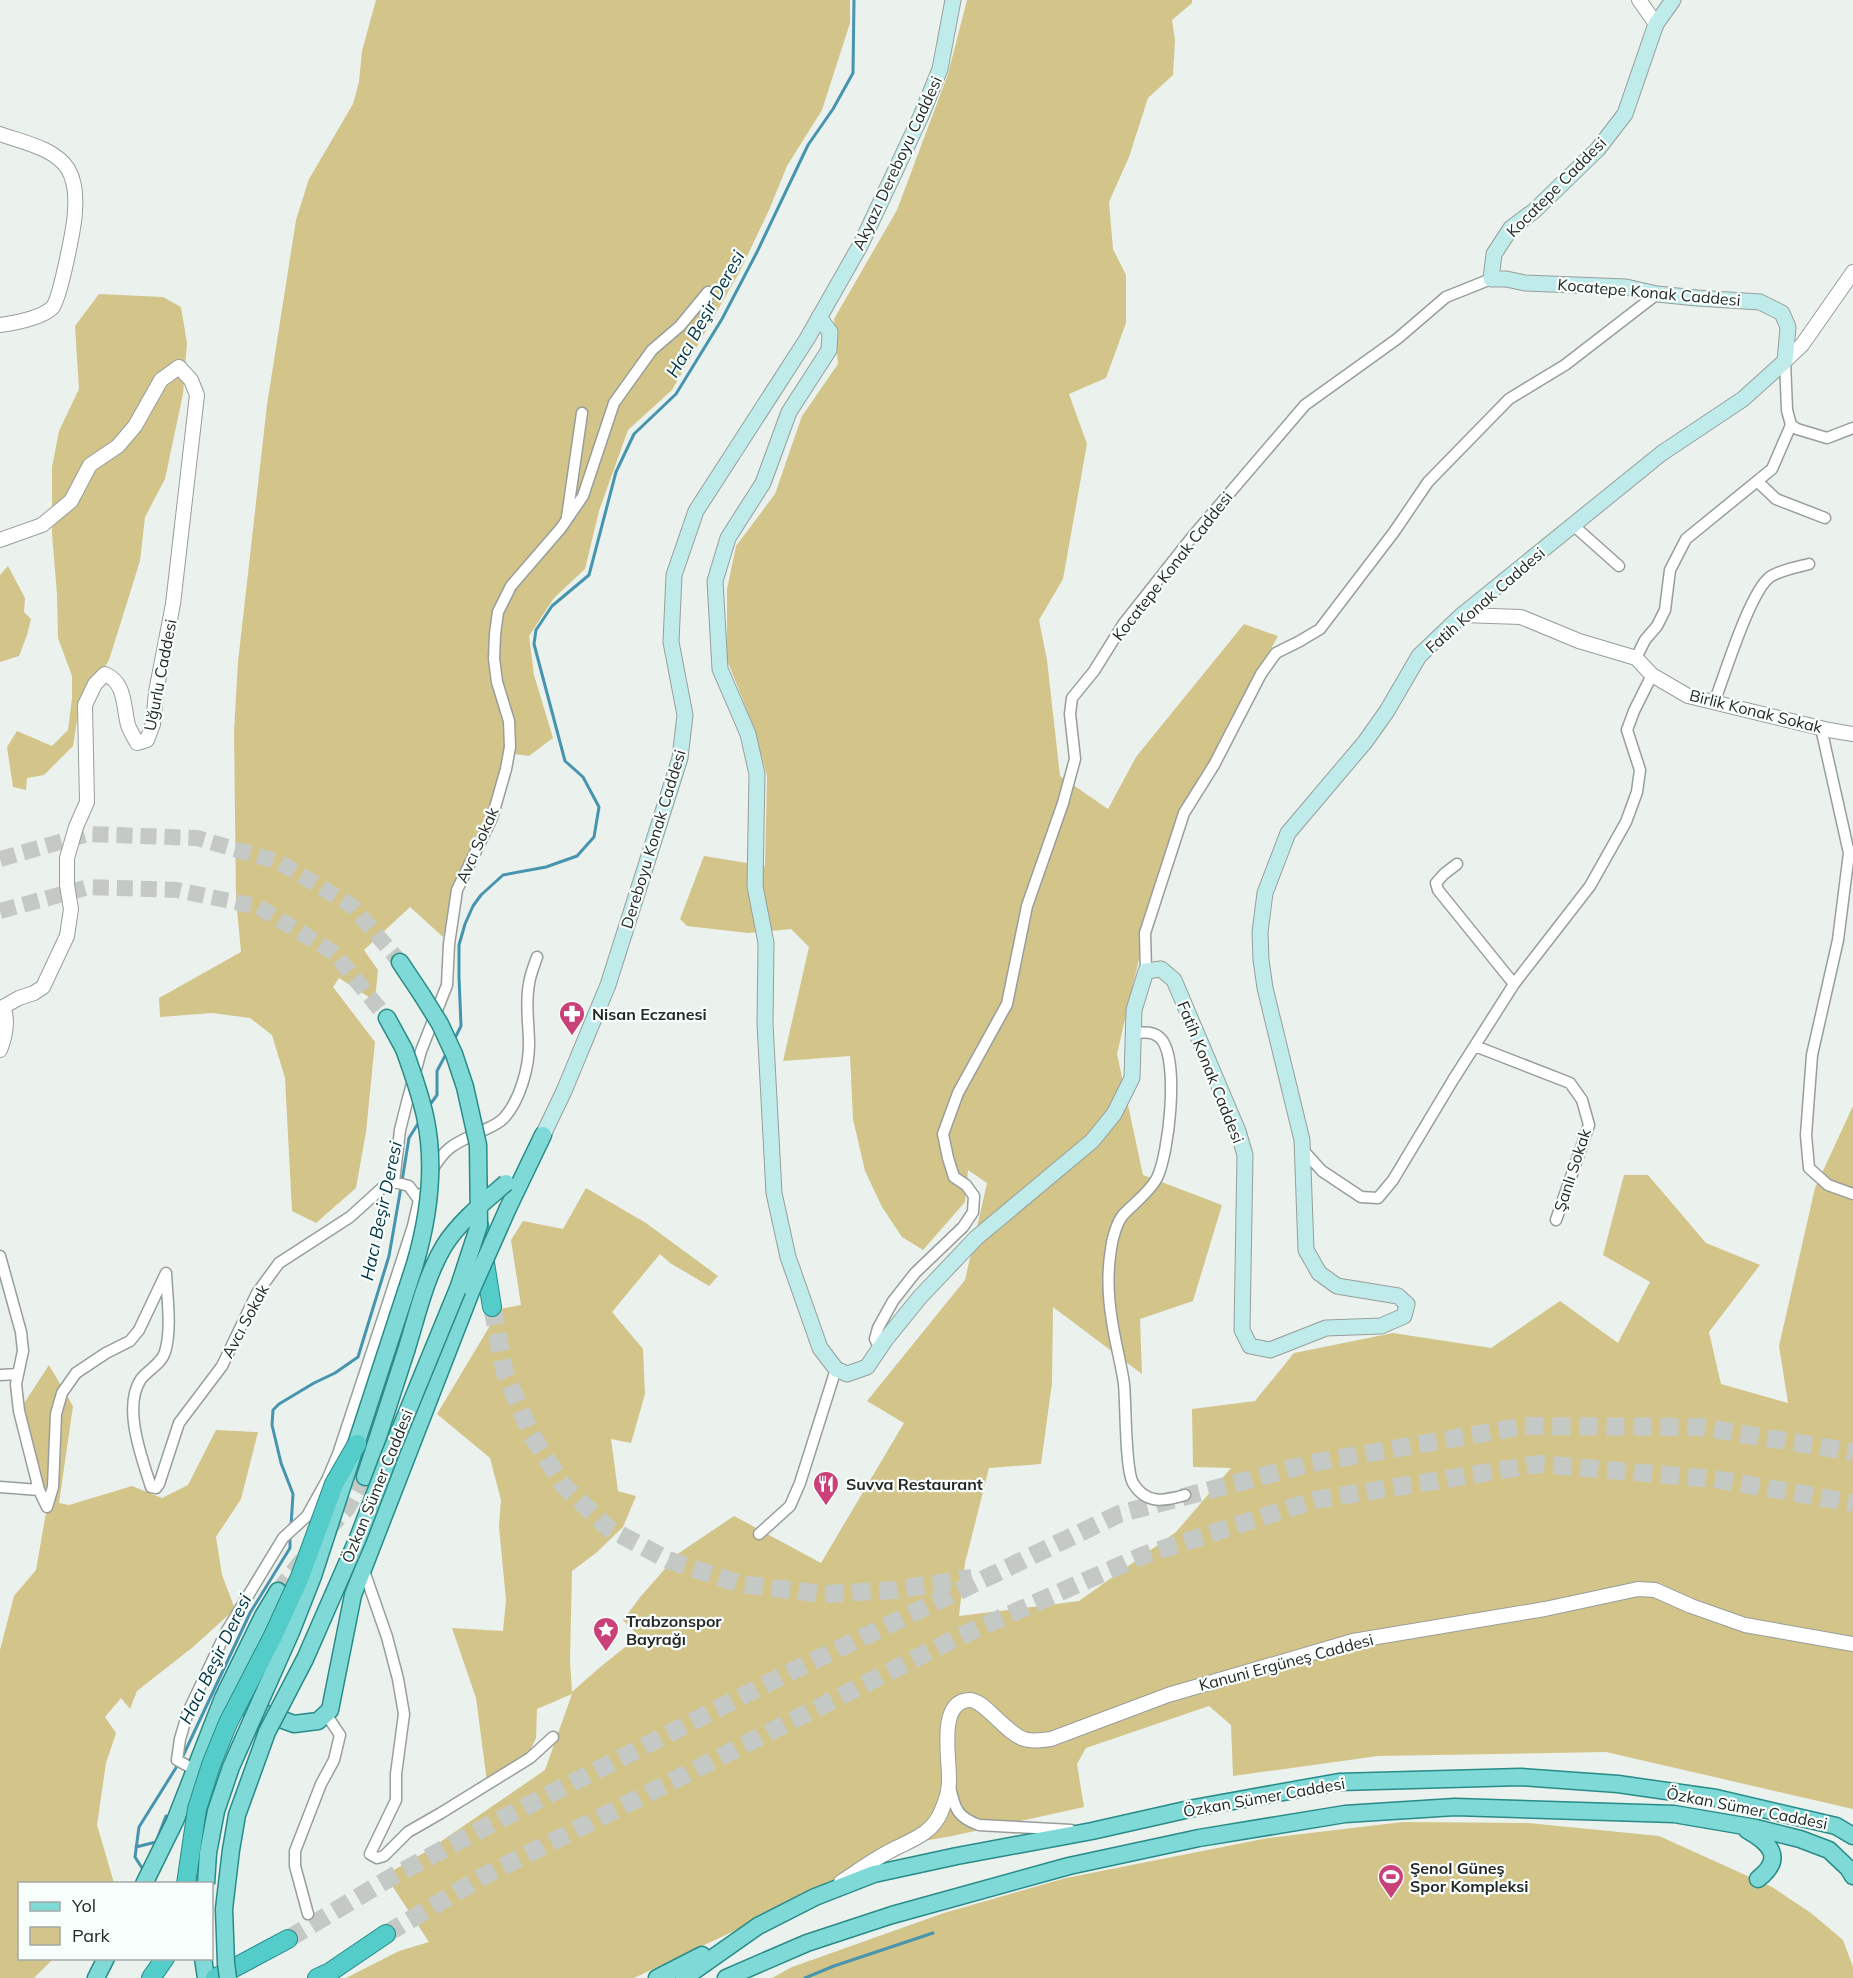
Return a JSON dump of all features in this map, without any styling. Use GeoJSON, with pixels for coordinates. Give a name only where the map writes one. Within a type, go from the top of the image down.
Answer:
{"type":"FeatureCollection","features":[{"type":"Feature","properties":{"kind":"highway"},"geometry":{"type":"LineString","coordinates":[[479,1225],[492,1307]]}},
{"type":"Feature","properties":{"kind":"highway"},"geometry":{"type":"LineString","coordinates":[[186,1882],[197,1809],[211,1765],[228,1723],[273,1636],[300,1576],[333,1484],[357,1444]]}},
{"type":"Feature","properties":{"kind":"highway"},"geometry":{"type":"LineString","coordinates":[[317,1978],[330,1972],[386,1934]]}},
{"type":"Feature","properties":{"kind":"highway"},"geometry":{"type":"LineString","coordinates":[[215,1978],[288,1939]]}},
{"type":"Feature","properties":{"kind":"main road","name":"Akyazı Dereboyu Caddesi"},"geometry":{"type":"LineString","coordinates":[[819,317],[861,244],[921,116],[940,69],[953,0]]}},
{"type":"Feature","properties":{"kind":"main road","name":"Kocatepe Caddesi"},"geometry":{"type":"LineString","coordinates":[[1491,279],[1494,254],[1511,228],[1534,211],[1598,149],[1624,114],[1656,24],[1673,0]]}},
{"type":"Feature","properties":{"kind":"main road","name":"Kocatepe Konak Caddesi"},"geometry":{"type":"LineString","coordinates":[[1491,279],[1525,283],[1626,287],[1657,294],[1760,302],[1782,313],[1788,327],[1785,361]]}},
{"type":"Feature","properties":{"kind":"main road","name":"Dereboyu Konak Caddesi"},"geometry":{"type":"LineString","coordinates":[[543,1135],[608,985],[680,758],[685,715],[671,642],[674,575],[696,511],[819,317]]}},
{"type":"Feature","properties":{"kind":"main road"},"geometry":{"type":"LineString","coordinates":[[819,317],[831,332],[829,350],[789,412],[763,483],[728,538],[715,581],[720,669],[748,734],[757,774],[754,886],[766,943],[765,1024],[774,1193],[792,1267],[820,1348],[836,1369],[847,1374],[867,1367],[921,1297],[976,1238],[1092,1141],[1114,1114],[1132,1078],[1134,1010],[1146,971]]}},
{"type":"Feature","properties":{"kind":"main road","name":"Fatih Konak Caddesi"},"geometry":{"type":"LineString","coordinates":[[1146,971],[1161,969],[1174,980],[1238,1131],[1245,1155],[1242,1330],[1250,1346],[1270,1350],[1326,1328],[1381,1326],[1404,1316],[1407,1304],[1398,1296],[1337,1286],[1319,1273],[1306,1250],[1303,1150],[1265,988],[1261,960],[1260,932],[1264,893],[1288,833],[1365,742],[1387,711],[1419,656],[1462,615],[1662,453],[1743,399],[1785,361]]}},
{"type":"Feature","properties":{"kind":"main road","name":"Özkan Sümer Caddesi"},"geometry":{"type":"LineString","coordinates":[[228,1978],[224,1909],[237,1815],[267,1732],[304,1659],[358,1538],[459,1286],[479,1225],[478,1145],[465,1087],[454,1054],[444,1034],[400,962]]}},
{"type":"Feature","properties":{"kind":"main road","name":"Özkan Sümer Caddesi"},"geometry":{"type":"LineString","coordinates":[[206,1882],[208,1853],[220,1800],[231,1767],[314,1576],[426,1228],[431,1186],[426,1118],[404,1049],[387,1018]]}},
{"type":"Feature","properties":{"kind":"main road"},"geometry":{"type":"LineString","coordinates":[[365,1477],[421,1301],[444,1246],[474,1212],[506,1183],[543,1135]]}},
{"type":"Feature","properties":{"kind":"main road"},"geometry":{"type":"LineString","coordinates":[[223,1698],[294,1724],[318,1721],[330,1710],[353,1595],[363,1568],[472,1289],[543,1135]]}},
{"type":"Feature","properties":{"kind":"main road"},"geometry":{"type":"LineString","coordinates":[[145,1882],[175,1821],[186,1766],[278,1591]]}},
{"type":"Feature","properties":{"kind":"main road","name":"Özkan Sümer Caddesi"},"geometry":{"type":"LineString","coordinates":[[657,1978],[815,1897],[874,1874],[1092,1831],[1194,1808],[1340,1782],[1521,1777],[1618,1784],[1716,1798],[1836,1826],[1853,1836]]}},
{"type":"Feature","properties":{"kind":"main road","name":"Özkan Sümer Caddesi"},"geometry":{"type":"LineString","coordinates":[[726,1978],[807,1943],[892,1915],[1068,1866],[1199,1838],[1345,1814],[1455,1807],[1674,1814],[1800,1839],[1829,1850],[1853,1876]]}},
{"type":"Feature","properties":{"kind":"main road"},"geometry":{"type":"LineString","coordinates":[[1738,1825],[1762,1839],[1772,1850],[1773,1858],[1769,1871],[1758,1879]]}},
{"type":"Feature","properties":{"kind":"main road","name":"Özkan Sümer Caddesi"},"geometry":{"type":"LineString","coordinates":[[684,1978],[759,1926]]}},
{"type":"Feature","properties":{"kind":"main road","name":"Özkan Sümer Caddesi"},"geometry":{"type":"LineString","coordinates":[[742,1978],[807,1943]]}},
{"type":"Feature","properties":{"kind":"main road"},"geometry":{"type":"LineString","coordinates":[[96,1978],[105,1960]]}},
{"type":"Feature","properties":{"kind":"main road"},"geometry":{"type":"LineString","coordinates":[[203,1960],[206,1978]]}},
{"type":"Feature","properties":{"kind":"street"},"geometry":{"type":"LineString","coordinates":[[1639,0],[1656,24]]}},
{"type":"Feature","properties":{"kind":"street"},"geometry":{"type":"LineString","coordinates":[[0,134],[53,154],[68,169],[74,186],[75,210],[58,295],[52,308],[27,321],[0,325]]}},
{"type":"Feature","properties":{"kind":"street","name":"Fatih Konak Caddesi"},"geometry":{"type":"LineString","coordinates":[[1785,361],[1802,345],[1853,272]]}},
{"type":"Feature","properties":{"kind":"street","name":"Kocatepe Konak Caddesi"},"geometry":{"type":"LineString","coordinates":[[880,1348],[875,1339],[878,1328],[893,1301],[915,1274],[963,1227],[973,1212],[974,1196],[966,1185],[954,1177],[943,1134],[958,1093],[1007,1004],[1027,906],[1063,803],[1074,759],[1070,714],[1072,698],[1094,671],[1131,614],[1192,537],[1305,405],[1397,339],[1446,297],[1491,279]]}},
{"type":"Feature","properties":{"kind":"street","name":"Avcı Sokak"},"geometry":{"type":"LineString","coordinates":[[39,1490],[46,1507],[53,1487],[56,1414],[63,1393],[76,1373],[106,1353],[130,1341],[139,1330],[166,1273],[168,1341],[164,1356],[141,1379],[135,1392],[132,1411],[151,1487],[156,1488],[179,1423],[222,1366],[257,1293],[279,1263],[350,1217],[382,1188],[394,1182],[400,1130],[407,1102],[421,1051],[447,985],[449,944],[457,890],[492,818],[506,769],[510,747],[509,721],[497,682],[494,658],[498,612],[511,586],[567,520],[583,496],[614,404],[652,350],[680,326],[708,292],[705,315]]}},
{"type":"Feature","properties":{"kind":"street"},"geometry":{"type":"LineString","coordinates":[[1146,971],[1145,933],[1184,813],[1214,765],[1261,674],[1276,653],[1320,629],[1394,532],[1428,482],[1509,399],[1565,365],[1657,294]]}},
{"type":"Feature","properties":{"kind":"street"},"geometry":{"type":"LineString","coordinates":[[1462,615],[1521,617],[1579,641],[1636,658],[1645,640],[1657,627],[1665,610],[1670,570],[1686,539],[1772,469],[1791,425],[1787,410],[1785,361]]}},
{"type":"Feature","properties":{"kind":"street","name":"Uğurlu Caddesi"},"geometry":{"type":"LineString","coordinates":[[0,540],[42,525],[71,501],[90,465],[118,446],[135,426],[161,380],[180,368],[191,380],[197,394],[173,604],[156,693],[153,724],[147,740],[137,743],[128,725],[124,697],[114,678],[105,674],[95,684],[85,705],[87,802],[76,827],[67,858],[67,885],[71,909],[67,936],[43,987],[2,1006],[6,1014],[6,1028],[0,1050]]}},
{"type":"Feature","properties":{"kind":"street"},"geometry":{"type":"LineString","coordinates":[[567,520],[582,413]]}},
{"type":"Feature","properties":{"kind":"street"},"geometry":{"type":"LineString","coordinates":[[1791,425],[1827,438],[1853,428]]}},
{"type":"Feature","properties":{"kind":"street"},"geometry":{"type":"LineString","coordinates":[[1757,481],[1776,499],[1825,519]]}},
{"type":"Feature","properties":{"kind":"street"},"geometry":{"type":"LineString","coordinates":[[1573,525],[1619,566]]}},
{"type":"Feature","properties":{"kind":"street"},"geometry":{"type":"LineString","coordinates":[[1714,703],[1746,615],[1761,585],[1771,577],[1809,564]]}},
{"type":"Feature","properties":{"kind":"street","name":"Birlik Konak Sokak"},"geometry":{"type":"LineString","coordinates":[[1636,658],[1652,675],[1688,696],[1853,734]]}},
{"type":"Feature","properties":{"kind":"street"},"geometry":{"type":"LineString","coordinates":[[1303,1150],[1322,1171],[1361,1197],[1378,1198],[1393,1180],[1514,984],[1590,886],[1626,822],[1637,792],[1640,770],[1627,730],[1652,675]]}},
{"type":"Feature","properties":{"kind":"street"},"geometry":{"type":"LineString","coordinates":[[1821,728],[1848,853],[1838,940],[1812,1055],[1806,1135],[1809,1168],[1828,1185],[1853,1194]]}},
{"type":"Feature","properties":{"kind":"street"},"geometry":{"type":"LineString","coordinates":[[1457,864],[1436,883],[1438,890],[1514,984]]}},
{"type":"Feature","properties":{"kind":"street"},"geometry":{"type":"LineString","coordinates":[[186,1766],[180,1739],[188,1712],[202,1681],[226,1632],[283,1538],[306,1516],[317,1500],[338,1454],[413,1226],[419,1200],[431,1171],[441,1155],[455,1144],[504,1119],[515,1101],[524,1077],[529,1046],[527,1021],[529,984],[537,957]]}},
{"type":"Feature","properties":{"kind":"street"},"geometry":{"type":"LineString","coordinates":[[1134,1033],[1148,1031],[1161,1039],[1168,1053],[1172,1073],[1166,1149],[1156,1179],[1139,1200],[1121,1216],[1111,1247],[1108,1287],[1112,1322],[1124,1382],[1129,1460],[1133,1482],[1152,1500],[1167,1500],[1185,1495]]}},
{"type":"Feature","properties":{"kind":"street","name":"Şanlı Sokak"},"geometry":{"type":"LineString","coordinates":[[1475,1046],[1570,1083],[1582,1100],[1588,1125],[1556,1220]]}},
{"type":"Feature","properties":{"kind":"street"},"geometry":{"type":"LineString","coordinates":[[394,1182],[409,1186],[419,1200]]}},
{"type":"Feature","properties":{"kind":"street"},"geometry":{"type":"LineString","coordinates":[[0,1256],[21,1332],[23,1351],[16,1384],[19,1412],[39,1490],[0,1487]]}},
{"type":"Feature","properties":{"kind":"street"},"geometry":{"type":"LineString","coordinates":[[759,1534],[789,1506],[800,1483],[836,1369]]}},
{"type":"Feature","properties":{"kind":"street"},"geometry":{"type":"LineString","coordinates":[[0,1375],[18,1374]]}},
{"type":"Feature","properties":{"kind":"street"},"geometry":{"type":"LineString","coordinates":[[363,1568],[387,1637],[404,1714],[396,1774],[396,1800],[370,1854],[377,1858],[384,1856],[408,1832],[530,1758],[553,1737]]}},
{"type":"Feature","properties":{"kind":"street","name":"Kanuni Ergüneş Caddesi"},"geometry":{"type":"LineString","coordinates":[[815,1897],[930,1829],[941,1812],[949,1783],[948,1722],[952,1709],[965,1700],[972,1699],[984,1705],[1001,1724],[1025,1740],[1051,1739],[1168,1695],[1353,1641],[1545,1609],[1638,1589],[1655,1590],[1745,1625],[1853,1644]]}},
{"type":"Feature","properties":{"kind":"street"},"geometry":{"type":"LineString","coordinates":[[308,1914],[295,1866],[295,1851],[321,1784],[334,1760],[340,1735],[326,1714]]}},
{"type":"Feature","properties":{"kind":"street"},"geometry":{"type":"LineString","coordinates":[[949,1783],[955,1807],[965,1820],[979,1825],[1092,1831]]}},
{"type":"Feature","properties":{"kind":"green space"},"geometry":{"type":"Polygon","coordinates":[[[376,0],[850,0],[850,23],[822,110],[787,166],[740,271],[672,390],[628,430],[599,511],[585,569],[554,598],[529,636],[534,675],[553,738],[529,756],[514,754],[488,819],[454,890],[443,937],[410,907],[364,950],[378,970],[375,1001],[339,978],[333,987],[375,1042],[366,1132],[356,1188],[316,1223],[292,1211],[285,1078],[272,1035],[250,1018],[212,1013],[160,1017],[159,998],[241,952],[236,899],[234,732],[238,662],[267,405],[296,220],[309,179],[353,104],[359,82],[362,51],[376,0]]]}},
{"type":"Feature","properties":{"kind":"green space"},"geometry":{"type":"Polygon","coordinates":[[[967,0],[1192,0],[1192,3],[1172,20],[1175,40],[1173,75],[1148,98],[1129,157],[1109,202],[1113,249],[1126,275],[1126,323],[1106,378],[1069,394],[1087,444],[1063,579],[1039,620],[1047,660],[1060,776],[1108,809],[1136,757],[1244,624],[1278,636],[1210,760],[1184,813],[1145,933],[1117,1054],[1143,1175],[1222,1205],[1193,1301],[1140,1319],[1142,1374],[1053,1307],[1052,1383],[1041,1464],[989,1468],[965,1563],[959,1616],[1079,1601],[1176,1532],[1231,1468],[1193,1467],[1192,1409],[1255,1401],[1294,1353],[1393,1333],[1491,1348],[1560,1301],[1618,1343],[1650,1282],[1603,1255],[1624,1175],[1648,1175],[1706,1243],[1760,1265],[1709,1332],[1721,1384],[1788,1403],[1779,1346],[1815,1188],[1853,1106],[1853,1809],[1606,1752],[1378,1756],[1233,1776],[1231,1725],[1209,1706],[1086,1748],[1077,1764],[1084,1807],[952,1836],[884,1848],[815,1893],[634,1978],[346,1978],[399,1951],[429,1942],[385,1875],[427,1851],[545,1770],[572,1694],[537,1709],[536,1738],[528,1755],[487,1782],[476,1698],[452,1628],[503,1631],[506,1600],[499,1527],[501,1500],[490,1458],[437,1414],[500,1309],[521,1305],[511,1240],[523,1221],[563,1229],[586,1188],[646,1223],[718,1276],[709,1286],[670,1263],[660,1254],[612,1312],[643,1349],[645,1394],[631,1443],[611,1439],[618,1491],[636,1496],[623,1527],[596,1553],[572,1571],[570,1660],[572,1692],[639,1636],[623,1620],[679,1553],[734,1516],[821,1563],[904,1423],[867,1401],[965,1280],[987,1183],[968,1170],[965,1202],[923,1250],[902,1237],[882,1207],[865,1171],[853,1119],[850,1056],[783,1061],[809,947],[791,929],[748,933],[687,926],[680,919],[704,856],[765,866],[767,776],[753,725],[727,660],[727,589],[736,546],[775,494],[802,416],[838,364],[834,319],[897,210],[948,74],[967,0]]]}},
{"type":"Feature","properties":{"kind":"green space"},"geometry":{"type":"Polygon","coordinates":[[[99,294],[163,297],[181,307],[187,343],[183,394],[165,479],[145,517],[140,561],[109,660],[79,708],[73,746],[44,775],[27,778],[26,790],[13,787],[7,747],[17,731],[52,746],[68,730],[72,676],[58,638],[52,534],[52,467],[59,431],[79,389],[75,326],[99,294]]]}},
{"type":"Feature","properties":{"kind":"green space"},"geometry":{"type":"Polygon","coordinates":[[[8,566],[25,598],[24,612],[31,619],[19,656],[0,662],[0,575],[8,566]]]}},
{"type":"Feature","properties":{"kind":"green space"},"geometry":{"type":"Polygon","coordinates":[[[49,1365],[73,1406],[59,1503],[69,1505],[132,1486],[162,1498],[188,1485],[216,1430],[258,1432],[241,1499],[216,1537],[222,1575],[235,1609],[193,1647],[137,1691],[130,1709],[121,1698],[105,1717],[116,1733],[106,1763],[97,1825],[114,1882],[18,1882],[18,1960],[52,1960],[34,1978],[0,1978],[0,1650],[14,1596],[36,1570],[47,1507],[19,1411],[49,1365]]]}},
{"type":"Feature","properties":{"kind":"green space","name":"Şenol Güneş Spor Kompleksi"},"geometry":{"type":"Polygon","coordinates":[[[1403,1822],[1528,1823],[1659,1836],[1772,1887],[1811,1913],[1843,1940],[1853,1967],[1853,1978],[772,1978],[792,1967],[944,1913],[1066,1878],[1268,1838],[1403,1822]]]}},
{"type":"Feature","properties":{"kind":"waterway","name":"Hacı Beşir Deresi"},"geometry":{"type":"LineString","coordinates":[[454,1040],[461,1026],[459,945],[473,906],[481,895],[503,875],[546,867],[577,856],[594,837],[599,807],[583,777],[565,761],[534,644],[536,630],[552,606],[589,575],[616,472],[634,434],[676,394],[722,319],[808,145],[833,109],[853,73],[854,0]]}},
{"type":"Feature","properties":{"kind":"waterway","name":"Hacı Beşir Deresi"},"geometry":{"type":"LineString","coordinates":[[429,1106],[437,1095],[437,1071],[446,1054]]}},
{"type":"Feature","properties":{"kind":"waterway","name":"Hacı Beşir Deresi"},"geometry":{"type":"LineString","coordinates":[[402,1181],[409,1138],[419,1122]]}},
{"type":"Feature","properties":{"kind":"waterway","name":"Hacı Beşir Deresi"},"geometry":{"type":"LineString","coordinates":[[291,1526],[293,1494],[281,1463],[272,1425],[273,1410],[279,1404],[335,1373],[358,1357],[389,1256],[401,1187]]}},
{"type":"Feature","properties":{"kind":"waterway","name":"Hacı Beşir Deresi"},"geometry":{"type":"LineString","coordinates":[[182,1758],[250,1613],[290,1548],[290,1536]]}},
{"type":"Feature","properties":{"kind":"waterway","name":"Hacı Beşir Deresi"},"geometry":{"type":"LineString","coordinates":[[144,1871],[135,1857],[139,1827],[179,1763]]}},
{"type":"Feature","properties":{"kind":"waterway"},"geometry":{"type":"LineString","coordinates":[[136,1847],[156,1842],[166,1816]]}},
{"type":"Feature","properties":{"kind":"waterway"},"geometry":{"type":"LineString","coordinates":[[805,1978],[933,1933]]}},
{"type":"Feature","properties":{"kind":"tunnel"},"geometry":{"type":"LineString","coordinates":[[0,859],[88,834],[197,838],[279,862],[352,906],[400,962]]}},
{"type":"Feature","properties":{"kind":"tunnel"},"geometry":{"type":"LineString","coordinates":[[0,911],[89,887],[177,890],[259,907],[334,953],[387,1018]]}},
{"type":"Feature","properties":{"kind":"tunnel"},"geometry":{"type":"LineString","coordinates":[[492,1307],[505,1373],[531,1434],[563,1485],[608,1528],[668,1560],[740,1584],[823,1594],[895,1590],[972,1578]]}},
{"type":"Feature","properties":{"kind":"tunnel"},"geometry":{"type":"LineString","coordinates":[[288,1939],[395,1875],[493,1823],[782,1676],[1119,1514],[1312,1463],[1525,1426],[1700,1427],[1853,1452]]}},
{"type":"Feature","properties":{"kind":"tunnel"},"geometry":{"type":"LineString","coordinates":[[386,1934],[482,1877],[958,1637],[1144,1555],[1315,1500],[1539,1464],[1715,1479],[1853,1503]]}},
{"type":"Feature","properties":{"kind":"tunnel"},"geometry":{"type":"LineString","coordinates":[[328,1530],[347,1509],[365,1477]]}},
{"type":"Feature","properties":{"kind":"tunnel"},"geometry":{"type":"LineString","coordinates":[[278,1591],[305,1556]]}},
{"type":"Feature","properties":{"kind":"place","name":"Nisan Eczanesi"},"geometry":{"type":"Point","coordinates":[572,1037]}},
{"type":"Feature","properties":{"kind":"place","name":"Suvva Restaurant"},"geometry":{"type":"Point","coordinates":[826,1507]}},
{"type":"Feature","properties":{"kind":"place","name":"Trabzonspor Bayrağı"},"geometry":{"type":"Point","coordinates":[606,1653]}},
{"type":"Feature","properties":{"kind":"place","name":"Şenol Güneş Spor Kompleksi"},"geometry":{"type":"Point","coordinates":[1391,1900]}}]}
